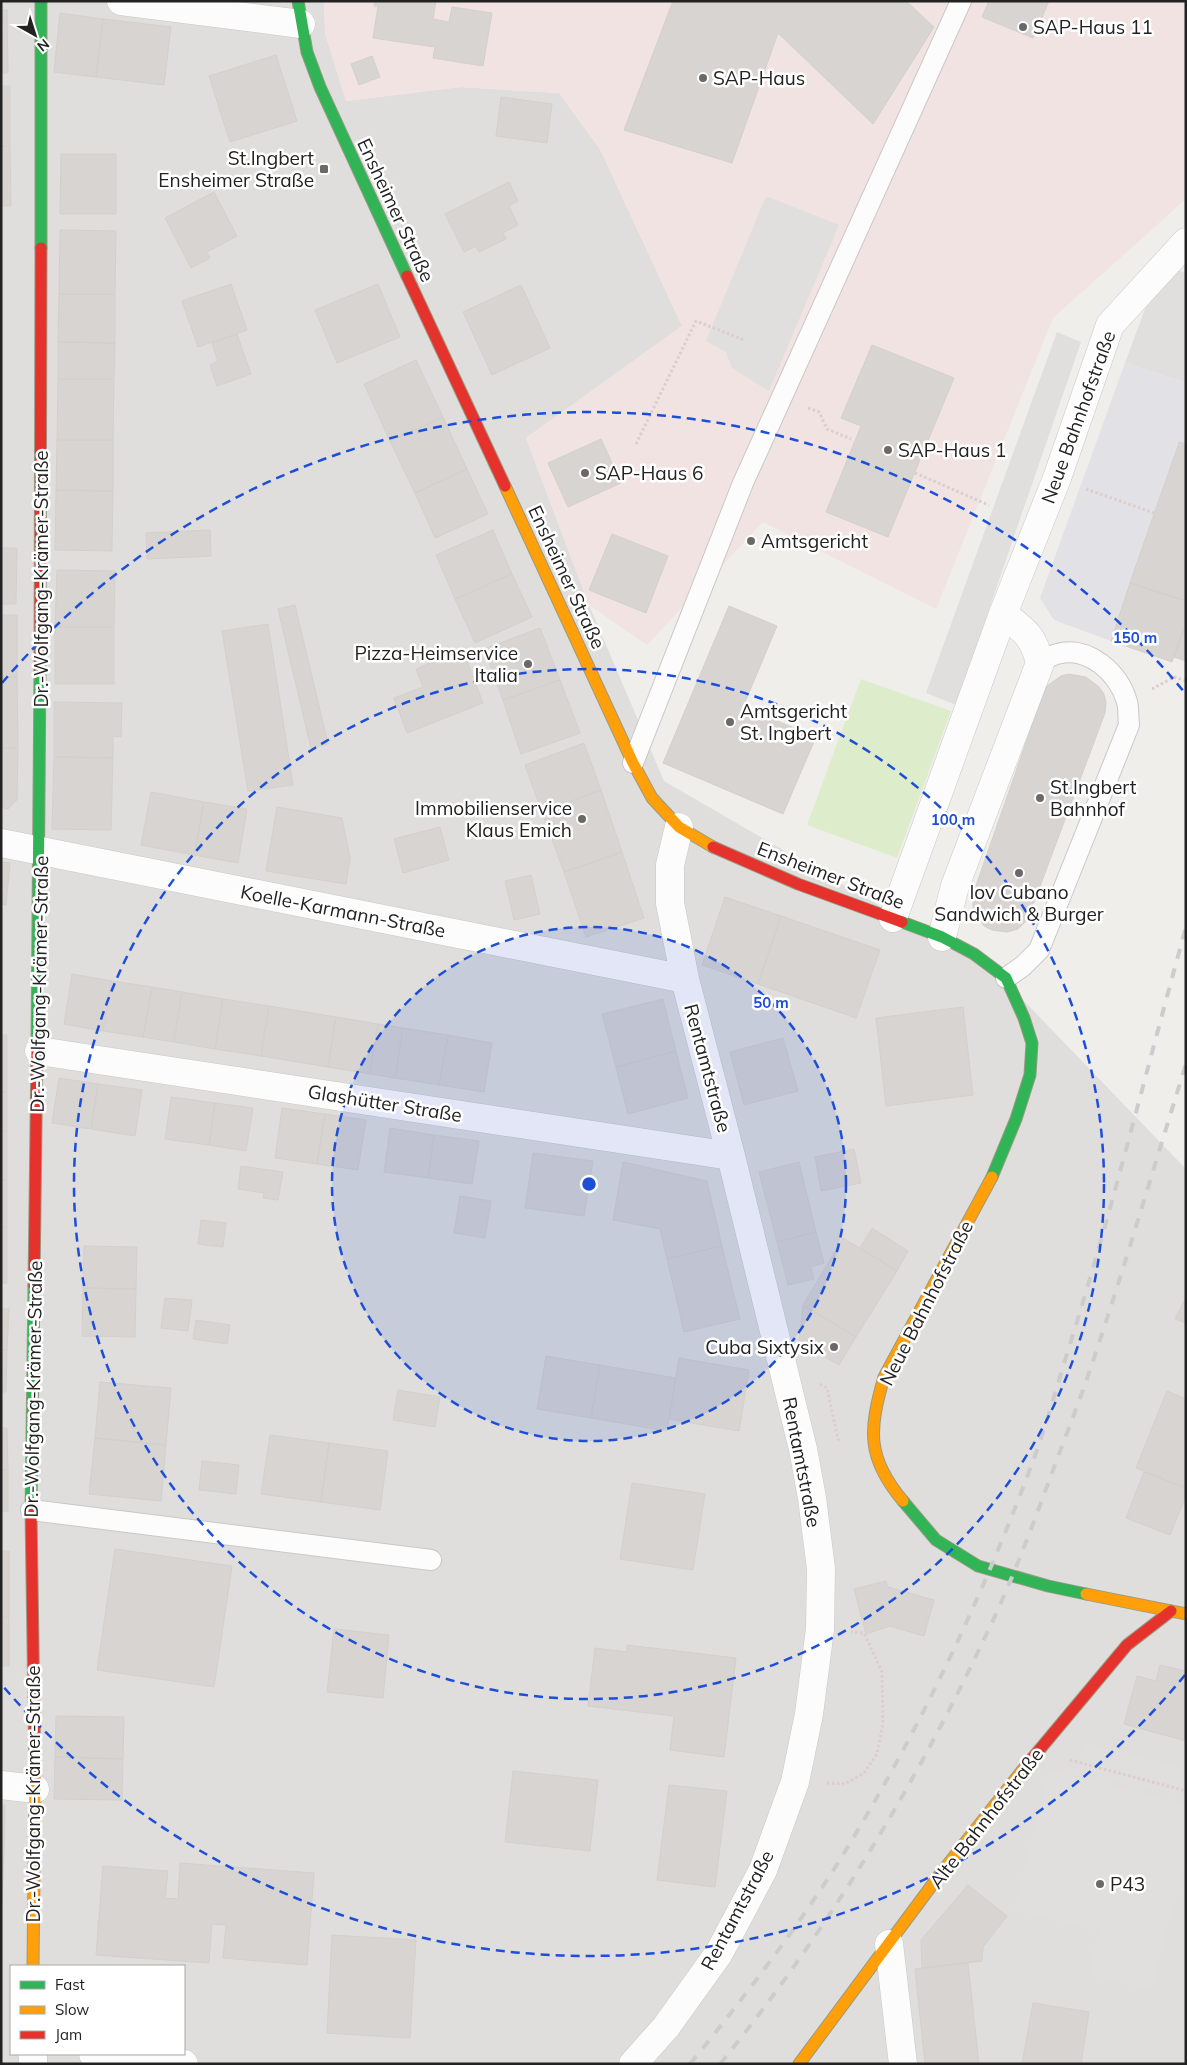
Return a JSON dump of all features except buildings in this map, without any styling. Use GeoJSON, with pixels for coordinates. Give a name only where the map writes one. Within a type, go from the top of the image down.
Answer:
{"type":"FeatureCollection","features":[{"type":"Feature","properties":{"kind":"street","name":"Dr.-Wolfgang-Krämer-Straße"},"geometry":{"type":"LineString","coordinates":[[33,1965],[35,1789],[31,1510],[39,1050],[41,1]]}},
{"type":"Feature","properties":{"kind":"street"},"geometry":{"type":"LineString","coordinates":[[121,1],[300,13]]}},
{"type":"Feature","properties":{"kind":"street","name":"Ensheimer Straße"},"geometry":{"type":"LineString","coordinates":[[300,13],[307,52],[320,87],[633,763],[652,798],[679,827],[719,850],[789,880],[942,937],[974,954],[1006,978]]}},
{"type":"Feature","properties":{"kind":"street","name":"Neue Bahnhofstraße"},"geometry":{"type":"LineString","coordinates":[[893,918],[1004,614],[1057,478],[1110,325],[1184,247]]}},
{"type":"Feature","properties":{"kind":"street"},"geometry":{"type":"LineString","coordinates":[[942,937],[956,886],[1040,663],[1036,645],[1026,632],[1004,614]]}},
{"type":"Feature","properties":{"kind":"street","name":"Rentamtstraße"},"geometry":{"type":"LineString","coordinates":[[633,2064],[666,2027],[719,1953],[763,1870],[795,1782],[809,1714],[820,1629],[821,1569],[802,1449],[731,1156],[685,979],[670,903],[670,865],[679,827]]}},
{"type":"Feature","properties":{"kind":"street","name":"Koelle-Karmann-Straße"},"geometry":{"type":"LineString","coordinates":[[1,843],[685,979]]}},
{"type":"Feature","properties":{"kind":"street","name":"Neue Bahnhofstraße"},"geometry":{"type":"LineString","coordinates":[[1006,978],[1024,1018],[1032,1044],[1030,1075],[1016,1119],[994,1173],[884,1377],[874,1412],[872,1438],[880,1466],[898,1495],[917,1519],[936,1540],[978,1566],[1048,1586],[1186,1614]]}},
{"type":"Feature","properties":{"kind":"street","name":"Glashütter Straße"},"geometry":{"type":"LineString","coordinates":[[39,1050],[731,1156]]}},
{"type":"Feature","properties":{"kind":"street","name":"Alte Bahnhofstraße"},"geometry":{"type":"LineString","coordinates":[[798,2064],[941,1873],[1035,1754],[1126,1644],[1171,1611]]}},
{"type":"Feature","properties":{"kind":"street"},"geometry":{"type":"LineString","coordinates":[[1,1785],[35,1789]]}},
{"type":"Feature","properties":{"kind":"street"},"geometry":{"type":"LineString","coordinates":[[889,1944],[903,2064]]}},
{"type":"Feature","properties":{"kind":"street"},"geometry":{"type":"LineString","coordinates":[[102,2055],[184,2064]]}},
{"type":"Feature","properties":{"kind":"lane"},"geometry":{"type":"LineString","coordinates":[[633,763],[743,483],[961,1]]}},
{"type":"Feature","properties":{"kind":"lane"},"geometry":{"type":"LineString","coordinates":[[1006,978],[1023,966],[1038,950],[1129,725],[1127,701],[1116,678],[1102,663],[1080,654],[1058,653],[1040,663]]}},
{"type":"Feature","properties":{"kind":"lane"},"geometry":{"type":"LineString","coordinates":[[31,1510],[431,1560]]}},
{"type":"Feature","properties":{"kind":"path"},"geometry":{"type":"LineString","coordinates":[[636,444],[696,321],[744,340]]}},
{"type":"Feature","properties":{"kind":"path"},"geometry":{"type":"LineString","coordinates":[[781,399],[819,412],[827,429],[851,439]]}},
{"type":"Feature","properties":{"kind":"path"},"geometry":{"type":"LineString","coordinates":[[915,473],[989,505]]}},
{"type":"Feature","properties":{"kind":"path"},"geometry":{"type":"LineString","coordinates":[[1057,478],[1154,512]]}},
{"type":"Feature","properties":{"kind":"path"},"geometry":{"type":"LineString","coordinates":[[1161,684],[1174,677],[1186,680]]}},
{"type":"Feature","properties":{"kind":"path"},"geometry":{"type":"LineString","coordinates":[[827,1388],[838,1439]]}},
{"type":"Feature","properties":{"kind":"path"},"geometry":{"type":"LineString","coordinates":[[795,1782],[845,1784],[864,1773],[877,1754],[884,1724],[882,1672],[864,1633],[820,1629]]}},
{"type":"Feature","properties":{"kind":"path"},"geometry":{"type":"LineString","coordinates":[[1035,1754],[1076,1761],[1186,1791]]}},
{"type":"Feature","properties":{"kind":"shaded area"},"geometry":{"type":"Polygon","coordinates":[[[1,1],[324,1],[325,33],[346,101],[461,87],[559,93],[600,149],[682,326],[526,438],[589,605],[664,781],[999,975],[1186,1169],[1186,2064],[1,2064],[1,1]]]}},
{"type":"Feature","properties":{"kind":"shaded area"},"geometry":{"type":"Polygon","coordinates":[[[324,1],[1186,1],[1186,199],[1053,318],[936,609],[763,522],[647,645],[589,605],[526,438],[682,326],[600,149],[559,93],[461,87],[346,101],[325,33],[324,1]]]}},
{"type":"Feature","properties":{"kind":"shaded area"},"geometry":{"type":"Polygon","coordinates":[[[766,196],[839,225],[769,391],[732,368],[726,352],[706,341],[766,196]]]}},
{"type":"Feature","properties":{"kind":"shaded area"},"geometry":{"type":"Polygon","coordinates":[[[1177,270],[1186,273],[1186,383],[1125,363],[1149,298],[1177,270]]]}},
{"type":"Feature","properties":{"kind":"shaded area"},"geometry":{"type":"Polygon","coordinates":[[[1057,332],[1081,342],[956,705],[926,693],[1057,332]]]}},
{"type":"Feature","properties":{"kind":"shaded area"},"geometry":{"type":"Polygon","coordinates":[[[1125,363],[1186,383],[1186,444],[1178,442],[1111,641],[1054,620],[1040,598],[1125,363]]]}},
{"type":"Feature","properties":{"kind":"shaded area"},"geometry":{"type":"Polygon","coordinates":[[[1083,1743],[1181,1768],[1174,1794],[1076,1769],[1083,1743]]]}},
{"type":"Feature","properties":{"kind":"shaded area","name":"P43"},"geometry":{"type":"Polygon","coordinates":[[[1050,1770],[1186,1805],[1186,1858],[1151,1991],[1089,1974],[1099,1931],[1014,1910],[1050,1770]]]}},
{"type":"Feature","properties":{"kind":"green space"},"geometry":{"type":"Polygon","coordinates":[[[861,679],[951,711],[897,858],[807,825],[861,679]]]}},
{"type":"Feature","properties":{"kind":"railway"},"geometry":{"type":"LineString","coordinates":[[690,2064],[784,1942],[836,1866],[894,1767],[971,1613],[1016,1507],[1048,1417],[1113,1197],[1186,927]]}},
{"type":"Feature","properties":{"kind":"railway"},"geometry":{"type":"LineString","coordinates":[[720,2064],[797,1962],[867,1856],[930,1746],[997,1612],[1077,1407],[1131,1244],[1186,1064]]}},
{"type":"Feature","properties":{"kind":"traffic: fast"},"geometry":{"type":"LineString","coordinates":[[41,1],[41,248]]}},
{"type":"Feature","properties":{"kind":"traffic: fast"},"geometry":{"type":"LineString","coordinates":[[298,1],[307,52],[320,87],[407,276]]}},
{"type":"Feature","properties":{"kind":"traffic: fast"},"geometry":{"type":"LineString","coordinates":[[37,1046],[40,670]]}},
{"type":"Feature","properties":{"kind":"traffic: fast"},"geometry":{"type":"LineString","coordinates":[[902,922],[942,937],[974,954],[1006,978],[1024,1018],[1032,1043],[1030,1075],[1016,1119],[992,1177]]}},
{"type":"Feature","properties":{"kind":"traffic: fast"},"geometry":{"type":"LineString","coordinates":[[31,1512],[34,1286]]}},
{"type":"Feature","properties":{"kind":"traffic: fast"},"geometry":{"type":"LineString","coordinates":[[903,1501],[936,1540],[978,1566],[1048,1586],[1086,1594]]}},
{"type":"Feature","properties":{"kind":"traffic: slow"},"geometry":{"type":"LineString","coordinates":[[505,486],[633,763],[652,798],[679,827],[713,847]]}},
{"type":"Feature","properties":{"kind":"traffic: slow"},"geometry":{"type":"LineString","coordinates":[[903,1501],[882,1471],[874,1442],[875,1413],[884,1377],[992,1177]]}},
{"type":"Feature","properties":{"kind":"traffic: slow"},"geometry":{"type":"LineString","coordinates":[[1086,1594],[1186,1614]]}},
{"type":"Feature","properties":{"kind":"traffic: slow"},"geometry":{"type":"LineString","coordinates":[[799,2064],[941,1873],[1025,1767]]}},
{"type":"Feature","properties":{"kind":"traffic: slow"},"geometry":{"type":"LineString","coordinates":[[33,1965],[35,1777]]}},
{"type":"Feature","properties":{"kind":"traffic: jam"},"geometry":{"type":"LineString","coordinates":[[40,670],[41,248]]}},
{"type":"Feature","properties":{"kind":"traffic: jam"},"geometry":{"type":"LineString","coordinates":[[407,276],[505,486]]}},
{"type":"Feature","properties":{"kind":"traffic: jam"},"geometry":{"type":"LineString","coordinates":[[713,847],[798,884],[902,922]]}},
{"type":"Feature","properties":{"kind":"traffic: jam"},"geometry":{"type":"LineString","coordinates":[[34,1286],[37,1046]]}},
{"type":"Feature","properties":{"kind":"traffic: jam"},"geometry":{"type":"LineString","coordinates":[[31,1512],[35,1777]]}},
{"type":"Feature","properties":{"kind":"traffic: jam"},"geometry":{"type":"LineString","coordinates":[[1025,1767],[1127,1645],[1171,1611]]}},
{"type":"Feature","properties":{"kind":"place","name":"SAP-Haus 11"},"geometry":{"type":"Point","coordinates":[1023,27]}},
{"type":"Feature","properties":{"kind":"place","name":"SAP-Haus"},"geometry":{"type":"Point","coordinates":[703,78]}},
{"type":"Feature","properties":{"kind":"place","name":"St.Ingbert Ensheimer Straße"},"geometry":{"type":"Point","coordinates":[324,169]}},
{"type":"Feature","properties":{"kind":"place","name":"SAP-Haus 1"},"geometry":{"type":"Point","coordinates":[888,450]}},
{"type":"Feature","properties":{"kind":"place","name":"SAP-Haus 6"},"geometry":{"type":"Point","coordinates":[585,473]}},
{"type":"Feature","properties":{"kind":"place","name":"Amtsgericht"},"geometry":{"type":"Point","coordinates":[751,541]}},
{"type":"Feature","properties":{"kind":"place","name":"Pizza-Heimservice Italia"},"geometry":{"type":"Point","coordinates":[528,664]}},
{"type":"Feature","properties":{"kind":"place","name":"Amtsgericht St. Ingbert"},"geometry":{"type":"Point","coordinates":[730,722]}},
{"type":"Feature","properties":{"kind":"place","name":"St.Ingbert Bahnhof"},"geometry":{"type":"Point","coordinates":[1040,798]}},
{"type":"Feature","properties":{"kind":"place","name":"Immobilienservice Klaus Emich"},"geometry":{"type":"Point","coordinates":[582,819]}},
{"type":"Feature","properties":{"kind":"place","name":"Iov Cubano Sandwich & Burger"},"geometry":{"type":"Point","coordinates":[1019,873]}},
{"type":"Feature","properties":{"kind":"place","name":"Cuba Sixtysix"},"geometry":{"type":"Point","coordinates":[834,1347]}},
{"type":"Feature","properties":{"kind":"place","name":"P43"},"geometry":{"type":"Point","coordinates":[1100,1884]}}]}
